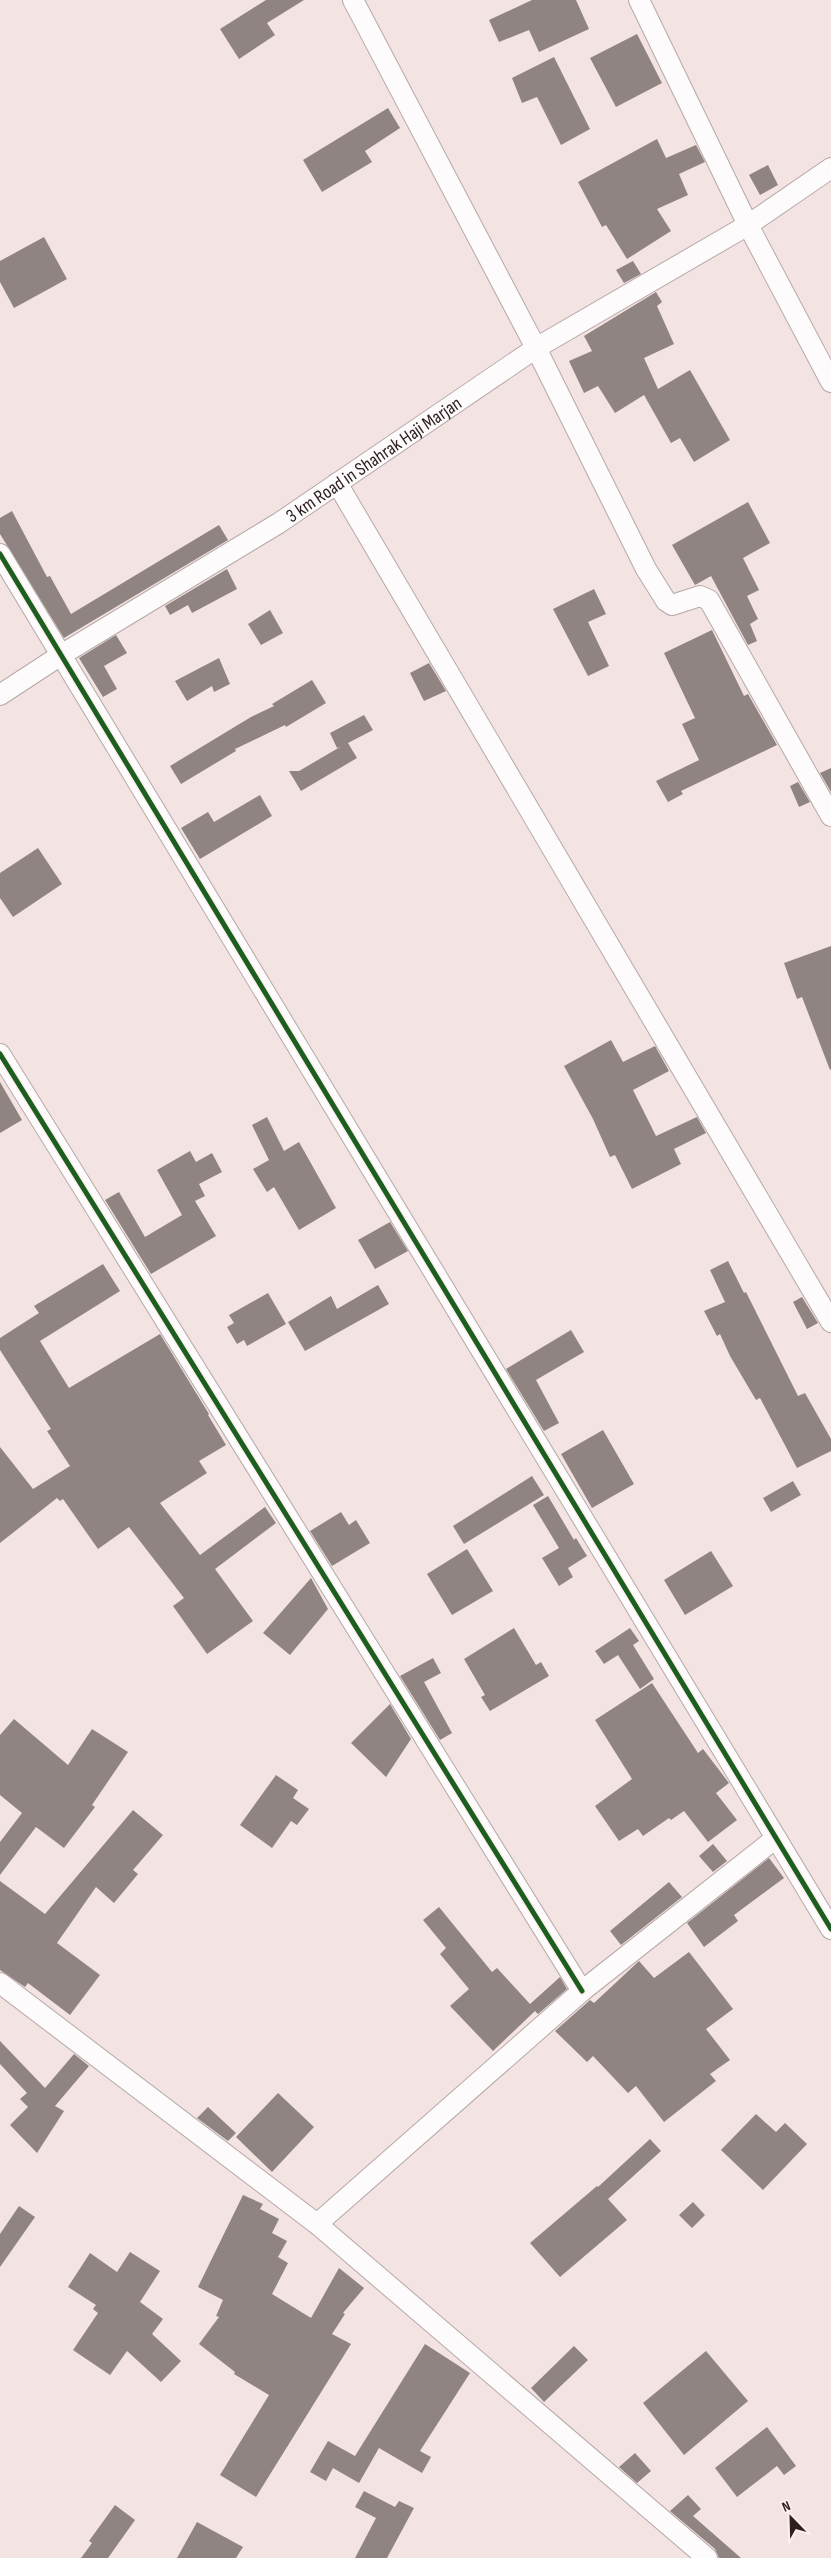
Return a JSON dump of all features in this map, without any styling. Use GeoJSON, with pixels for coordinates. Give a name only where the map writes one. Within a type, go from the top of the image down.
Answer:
{"type":"FeatureCollection","features":[{"type":"Feature","properties":{"kind":"street"},"geometry":{"type":"LineString","coordinates":[[353,0],[536,348],[646,570],[666,601],[672,605],[700,596],[709,600],[831,816]]}},
{"type":"Feature","properties":{"kind":"street"},"geometry":{"type":"LineString","coordinates":[[639,0],[748,225],[831,382]]}},
{"type":"Feature","properties":{"kind":"street","name":"3 km Road in Shahrak Haji Marjan"},"geometry":{"type":"LineString","coordinates":[[0,695],[61,655],[270,529],[536,348],[748,225],[831,168]]}},
{"type":"Feature","properties":{"kind":"street"},"geometry":{"type":"LineString","coordinates":[[337,483],[831,1322]]}},
{"type":"Feature","properties":{"kind":"street"},"geometry":{"type":"LineString","coordinates":[[0,554],[831,1929]]}},
{"type":"Feature","properties":{"kind":"street"},"geometry":{"type":"LineString","coordinates":[[0,1054],[582,1991]]}},
{"type":"Feature","properties":{"kind":"street"},"geometry":{"type":"LineString","coordinates":[[317,2224],[582,1991],[776,1838]]}},
{"type":"Feature","properties":{"kind":"street"},"geometry":{"type":"LineString","coordinates":[[0,1983],[317,2224],[707,2558]]}},
{"type":"Feature","properties":{"kind":"building"},"geometry":{"type":"Polygon","coordinates":[[[266,0],[304,0],[267,23],[275,35],[239,59],[220,29],[266,0]]]}},
{"type":"Feature","properties":{"kind":"building"},"geometry":{"type":"Polygon","coordinates":[[[532,0],[576,0],[589,29],[539,52],[529,30],[499,42],[489,20],[532,0]]]}},
{"type":"Feature","properties":{"kind":"building"},"geometry":{"type":"Polygon","coordinates":[[[637,34],[662,83],[616,107],[590,58],[637,34]]]}},
{"type":"Feature","properties":{"kind":"building"},"geometry":{"type":"Polygon","coordinates":[[[554,57],[590,129],[561,145],[537,97],[522,103],[512,78],[554,57]]]}},
{"type":"Feature","properties":{"kind":"building"},"geometry":{"type":"Polygon","coordinates":[[[388,108],[400,128],[365,151],[372,162],[322,192],[303,160],[388,108]]]}},
{"type":"Feature","properties":{"kind":"building"},"geometry":{"type":"Polygon","coordinates":[[[657,139],[666,158],[696,145],[705,162],[679,174],[688,195],[657,209],[671,231],[627,259],[606,225],[602,227],[578,182],[657,139]]]}},
{"type":"Feature","properties":{"kind":"building"},"geometry":{"type":"Polygon","coordinates":[[[768,165],[778,185],[760,195],[749,175],[768,165]]]}},
{"type":"Feature","properties":{"kind":"building"},"geometry":{"type":"Polygon","coordinates":[[[44,237],[67,279],[14,308],[0,282],[0,261],[44,237]]]}},
{"type":"Feature","properties":{"kind":"building"},"geometry":{"type":"Polygon","coordinates":[[[633,261],[641,274],[624,283],[616,270],[633,261]]]}},
{"type":"Feature","properties":{"kind":"building"},"geometry":{"type":"Polygon","coordinates":[[[656,292],[662,302],[657,306],[674,344],[644,358],[658,389],[690,370],[730,440],[694,462],[680,438],[671,443],[644,395],[615,413],[598,386],[584,393],[569,361],[592,351],[584,336],[656,292]]]}},
{"type":"Feature","properties":{"kind":"building"},"geometry":{"type":"Polygon","coordinates":[[[748,502],[770,543],[743,558],[759,590],[747,596],[758,619],[750,624],[757,641],[748,645],[711,576],[695,585],[672,545],[748,502]]]}},
{"type":"Feature","properties":{"kind":"building"},"geometry":{"type":"Polygon","coordinates":[[[12,511],[47,577],[50,576],[71,614],[219,525],[228,540],[64,638],[0,534],[0,518],[12,511]]]}},
{"type":"Feature","properties":{"kind":"building"},"geometry":{"type":"Polygon","coordinates":[[[227,569],[237,589],[192,613],[188,605],[170,615],[165,606],[227,569]]]}},
{"type":"Feature","properties":{"kind":"building"},"geometry":{"type":"Polygon","coordinates":[[[594,589],[606,614],[588,622],[609,666],[588,676],[553,609],[594,589]]]}},
{"type":"Feature","properties":{"kind":"building"},"geometry":{"type":"Polygon","coordinates":[[[270,610],[283,633],[261,645],[248,624],[270,610]]]}},
{"type":"Feature","properties":{"kind":"building"},"geometry":{"type":"Polygon","coordinates":[[[712,630],[744,696],[748,694],[777,745],[681,791],[683,794],[668,802],[656,781],[699,760],[682,724],[695,718],[664,653],[712,630]]]}},
{"type":"Feature","properties":{"kind":"building"},"geometry":{"type":"Polygon","coordinates":[[[116,635],[127,653],[104,666],[117,689],[103,697],[79,658],[116,635]]]}},
{"type":"Feature","properties":{"kind":"building"},"geometry":{"type":"Polygon","coordinates":[[[219,658],[230,684],[214,692],[212,686],[187,701],[175,681],[219,658]]]}},
{"type":"Feature","properties":{"kind":"building"},"geometry":{"type":"Polygon","coordinates":[[[429,663],[446,691],[424,701],[410,673],[429,663]]]}},
{"type":"Feature","properties":{"kind":"building"},"geometry":{"type":"Polygon","coordinates":[[[312,680],[326,703],[286,727],[285,725],[235,749],[236,751],[181,784],[170,766],[251,717],[274,706],[272,704],[312,680]]]}},
{"type":"Feature","properties":{"kind":"building"},"geometry":{"type":"Polygon","coordinates":[[[364,715],[373,730],[348,743],[357,758],[301,791],[289,771],[299,771],[340,747],[337,748],[330,733],[364,715]]]}},
{"type":"Feature","properties":{"kind":"building"},"geometry":{"type":"Polygon","coordinates":[[[831,768],[831,792],[820,773],[831,768]]]}},
{"type":"Feature","properties":{"kind":"building"},"geometry":{"type":"Polygon","coordinates":[[[798,782],[810,802],[799,807],[790,786],[798,782]]]}},
{"type":"Feature","properties":{"kind":"building"},"geometry":{"type":"Polygon","coordinates":[[[260,795],[272,816],[200,859],[181,828],[208,812],[214,822],[260,795]]]}},
{"type":"Feature","properties":{"kind":"building"},"geometry":{"type":"Polygon","coordinates":[[[38,848],[62,884],[13,917],[0,898],[0,873],[38,848]]]}},
{"type":"Feature","properties":{"kind":"building"},"geometry":{"type":"Polygon","coordinates":[[[831,946],[830,1070],[802,997],[797,999],[784,963],[831,946]]]}},
{"type":"Feature","properties":{"kind":"building"},"geometry":{"type":"Polygon","coordinates":[[[611,1040],[623,1062],[655,1046],[669,1071],[633,1090],[656,1136],[697,1117],[706,1133],[674,1149],[681,1164],[632,1189],[615,1155],[610,1157],[593,1119],[564,1066],[611,1040]]]}},
{"type":"Feature","properties":{"kind":"building"},"geometry":{"type":"Polygon","coordinates":[[[0,1082],[22,1120],[0,1133],[0,1082]]]}},
{"type":"Feature","properties":{"kind":"building"},"geometry":{"type":"Polygon","coordinates":[[[267,1117],[284,1151],[299,1142],[336,1208],[299,1230],[274,1187],[267,1192],[253,1169],[269,1160],[252,1125],[267,1117]]]}},
{"type":"Feature","properties":{"kind":"building"},"geometry":{"type":"Polygon","coordinates":[[[190,1151],[196,1162],[212,1153],[222,1172],[199,1184],[205,1196],[195,1201],[216,1236],[151,1274],[105,1200],[119,1192],[145,1237],[182,1215],[157,1170],[190,1151]]]}},
{"type":"Feature","properties":{"kind":"building"},"geometry":{"type":"Polygon","coordinates":[[[390,1222],[408,1251],[375,1269],[358,1240],[390,1222]]]}},
{"type":"Feature","properties":{"kind":"building"},"geometry":{"type":"Polygon","coordinates":[[[728,1261],[744,1293],[746,1292],[798,1396],[805,1393],[831,1439],[831,1451],[797,1468],[760,1398],[756,1400],[730,1356],[720,1334],[717,1336],[704,1311],[725,1302],[710,1270],[728,1261]]]}},
{"type":"Feature","properties":{"kind":"building"},"geometry":{"type":"Polygon","coordinates":[[[103,1264],[120,1291],[40,1341],[69,1388],[160,1334],[226,1445],[199,1461],[207,1473],[160,1503],[200,1555],[265,1507],[276,1523],[215,1569],[253,1621],[207,1654],[173,1606],[184,1598],[129,1527],[98,1549],[63,1499],[60,1501],[57,1498],[0,1543],[0,1447],[33,1489],[70,1466],[47,1431],[51,1429],[0,1350],[0,1338],[39,1313],[34,1306],[103,1264]]]}},
{"type":"Feature","properties":{"kind":"building"},"geometry":{"type":"Polygon","coordinates":[[[378,1285],[389,1304],[305,1351],[288,1322],[331,1296],[337,1309],[378,1285]]]}},
{"type":"Feature","properties":{"kind":"building"},"geometry":{"type":"Polygon","coordinates":[[[268,1293],[286,1324],[247,1346],[244,1340],[237,1344],[227,1327],[234,1323],[229,1315],[268,1293]]]}},
{"type":"Feature","properties":{"kind":"building"},"geometry":{"type":"Polygon","coordinates":[[[802,1297],[818,1323],[807,1329],[793,1302],[802,1297]]]}},
{"type":"Feature","properties":{"kind":"building"},"geometry":{"type":"Polygon","coordinates":[[[571,1330],[584,1352],[536,1380],[559,1423],[544,1431],[506,1369],[571,1330]]]}},
{"type":"Feature","properties":{"kind":"building"},"geometry":{"type":"Polygon","coordinates":[[[603,1430],[634,1484],[592,1508],[561,1454],[603,1430]]]}},
{"type":"Feature","properties":{"kind":"building"},"geometry":{"type":"Polygon","coordinates":[[[532,1476],[544,1495],[464,1544],[453,1526],[532,1476]]]}},
{"type":"Feature","properties":{"kind":"building"},"geometry":{"type":"Polygon","coordinates":[[[793,1481],[801,1495],[771,1512],[763,1498],[793,1481]]]}},
{"type":"Feature","properties":{"kind":"building"},"geometry":{"type":"Polygon","coordinates":[[[548,1496],[574,1540],[576,1538],[587,1556],[568,1568],[573,1577],[559,1586],[542,1558],[559,1548],[533,1505],[548,1496]]]}},
{"type":"Feature","properties":{"kind":"building"},"geometry":{"type":"Polygon","coordinates":[[[341,1512],[349,1525],[356,1520],[370,1543],[332,1566],[310,1531],[341,1512]]]}},
{"type":"Feature","properties":{"kind":"building"},"geometry":{"type":"Polygon","coordinates":[[[467,1549],[493,1591],[452,1615],[427,1574],[467,1549]]]}},
{"type":"Feature","properties":{"kind":"building"},"geometry":{"type":"Polygon","coordinates":[[[711,1551],[733,1586],[685,1615],[664,1580],[711,1551]]]}},
{"type":"Feature","properties":{"kind":"building"},"geometry":{"type":"Polygon","coordinates":[[[311,1578],[328,1609],[290,1655],[263,1633],[311,1578]]]}},
{"type":"Feature","properties":{"kind":"building"},"geometry":{"type":"Polygon","coordinates":[[[514,1628],[536,1665],[541,1662],[549,1676],[490,1711],[481,1697],[485,1695],[464,1659],[514,1628]]]}},
{"type":"Feature","properties":{"kind":"building"},"geometry":{"type":"Polygon","coordinates":[[[630,1628],[639,1641],[633,1645],[654,1679],[640,1689],[618,1655],[604,1664],[595,1651],[630,1628]]]}},
{"type":"Feature","properties":{"kind":"building"},"geometry":{"type":"Polygon","coordinates":[[[433,1658],[441,1673],[424,1682],[452,1733],[440,1740],[400,1676],[433,1658]]]}},
{"type":"Feature","properties":{"kind":"building"},"geometry":{"type":"Polygon","coordinates":[[[652,1683],[698,1753],[703,1749],[729,1783],[716,1793],[737,1820],[708,1842],[684,1811],[671,1820],[669,1818],[643,1836],[638,1829],[619,1841],[595,1806],[632,1779],[595,1720],[652,1683]]]}},
{"type":"Feature","properties":{"kind":"building"},"geometry":{"type":"Polygon","coordinates":[[[390,1704],[411,1739],[386,1777],[351,1743],[390,1704]]]}},
{"type":"Feature","properties":{"kind":"building"},"geometry":{"type":"Polygon","coordinates":[[[14,1719],[68,1765],[92,1729],[128,1752],[92,1805],[95,1807],[64,1848],[36,1827],[0,1875],[0,1842],[22,1813],[0,1795],[0,1735],[14,1719]]]}},
{"type":"Feature","properties":{"kind":"building"},"geometry":{"type":"Polygon","coordinates":[[[276,1775],[298,1790],[293,1798],[309,1809],[297,1825],[291,1821],[272,1848],[240,1825],[276,1775]]]}},
{"type":"Feature","properties":{"kind":"building"},"geometry":{"type":"Polygon","coordinates":[[[133,1810],[163,1835],[133,1870],[138,1874],[114,1903],[96,1887],[57,1943],[100,1975],[70,2015],[28,1983],[25,1987],[0,1970],[0,1881],[45,1914],[133,1810]]]}},
{"type":"Feature","properties":{"kind":"building"},"geometry":{"type":"Polygon","coordinates":[[[713,1844],[727,1861],[713,1872],[699,1856],[713,1844]]]}},
{"type":"Feature","properties":{"kind":"building"},"geometry":{"type":"Polygon","coordinates":[[[769,1858],[784,1878],[734,1915],[738,1921],[704,1947],[687,1923],[769,1858]]]}},
{"type":"Feature","properties":{"kind":"building"},"geometry":{"type":"Polygon","coordinates":[[[669,1882],[682,1897],[621,1945],[610,1931],[669,1882]]]}},
{"type":"Feature","properties":{"kind":"building"},"geometry":{"type":"Polygon","coordinates":[[[439,1907],[492,1972],[497,1968],[530,2004],[560,1977],[567,1989],[538,2014],[535,2011],[493,2051],[450,2006],[469,1989],[440,1954],[446,1948],[423,1920],[439,1907]]]}},
{"type":"Feature","properties":{"kind":"building"},"geometry":{"type":"Polygon","coordinates":[[[689,1952],[733,2009],[706,2029],[730,2060],[710,2074],[716,2081],[664,2122],[636,2086],[628,2093],[593,2056],[587,2062],[555,2031],[590,2000],[594,2003],[639,1961],[654,1978],[689,1952]]]}},
{"type":"Feature","properties":{"kind":"building"},"geometry":{"type":"Polygon","coordinates":[[[0,2041],[45,2088],[74,2054],[89,2066],[55,2106],[64,2111],[37,2153],[10,2125],[28,2107],[20,2099],[27,2093],[0,2064],[0,2041]]]}},
{"type":"Feature","properties":{"kind":"building"},"geometry":{"type":"Polygon","coordinates":[[[278,2093],[314,2127],[272,2172],[236,2137],[278,2093]]]}},
{"type":"Feature","properties":{"kind":"building"},"geometry":{"type":"Polygon","coordinates":[[[208,2107],[236,2133],[228,2141],[197,2118],[208,2107]]]}},
{"type":"Feature","properties":{"kind":"building"},"geometry":{"type":"Polygon","coordinates":[[[756,2114],[776,2132],[785,2123],[807,2144],[763,2190],[721,2150],[756,2114]]]}},
{"type":"Feature","properties":{"kind":"building"},"geometry":{"type":"Polygon","coordinates":[[[650,2139],[661,2151],[608,2199],[627,2220],[560,2277],[530,2243],[598,2187],[650,2139]]]}},
{"type":"Feature","properties":{"kind":"building"},"geometry":{"type":"Polygon","coordinates":[[[243,2195],[263,2204],[260,2209],[279,2219],[272,2233],[287,2241],[278,2257],[288,2263],[272,2294],[311,2318],[339,2268],[364,2288],[343,2313],[345,2314],[332,2334],[351,2344],[256,2497],[220,2475],[269,2395],[234,2374],[235,2372],[199,2344],[219,2317],[216,2316],[223,2300],[198,2287],[243,2195]]]}},
{"type":"Feature","properties":{"kind":"building"},"geometry":{"type":"Polygon","coordinates":[[[693,2202],[705,2215],[692,2228],[679,2215],[693,2202]]]}},
{"type":"Feature","properties":{"kind":"building"},"geometry":{"type":"Polygon","coordinates":[[[19,2206],[35,2217],[0,2267],[0,2234],[19,2206]]]}},
{"type":"Feature","properties":{"kind":"building"},"geometry":{"type":"Polygon","coordinates":[[[130,2252],[160,2271],[140,2302],[163,2319],[152,2334],[181,2361],[161,2382],[127,2351],[110,2375],[73,2350],[98,2313],[93,2309],[96,2305],[68,2287],[90,2253],[117,2272],[130,2252]]]}},
{"type":"Feature","properties":{"kind":"building"},"geometry":{"type":"Polygon","coordinates":[[[425,2344],[470,2373],[420,2451],[431,2457],[422,2473],[379,2448],[359,2483],[333,2468],[326,2481],[310,2472],[328,2441],[355,2456],[425,2344]]]}},
{"type":"Feature","properties":{"kind":"building"},"geometry":{"type":"Polygon","coordinates":[[[574,2346],[588,2360],[544,2402],[531,2388],[574,2346]]]}},
{"type":"Feature","properties":{"kind":"building"},"geometry":{"type":"Polygon","coordinates":[[[706,2351],[748,2401],[684,2455],[643,2403],[706,2351]]]}},
{"type":"Feature","properties":{"kind":"building"},"geometry":{"type":"Polygon","coordinates":[[[767,2427],[796,2466],[784,2475],[777,2466],[737,2497],[715,2468],[767,2427]]]}},
{"type":"Feature","properties":{"kind":"building"},"geometry":{"type":"Polygon","coordinates":[[[635,2453],[651,2471],[637,2483],[619,2467],[635,2453]]]}},
{"type":"Feature","properties":{"kind":"building"},"geometry":{"type":"Polygon","coordinates":[[[364,2491],[395,2507],[399,2501],[414,2508],[387,2558],[355,2558],[376,2518],[355,2507],[364,2491]]]}},
{"type":"Feature","properties":{"kind":"building"},"geometry":{"type":"Polygon","coordinates":[[[688,2495],[701,2509],[693,2516],[741,2558],[719,2558],[715,2549],[670,2511],[688,2495]]]}},
{"type":"Feature","properties":{"kind":"building"},"geometry":{"type":"Polygon","coordinates":[[[115,2505],[135,2520],[108,2558],[81,2558],[92,2543],[89,2541],[115,2505]]]}},
{"type":"Feature","properties":{"kind":"building"},"geometry":{"type":"Polygon","coordinates":[[[197,2522],[243,2547],[236,2558],[177,2558],[197,2522]]]}},
{"type":"Feature","properties":{"kind":"cycle path"},"geometry":{"type":"LineString","coordinates":[[0,554],[831,1929]]}},
{"type":"Feature","properties":{"kind":"cycle path"},"geometry":{"type":"LineString","coordinates":[[0,1054],[582,1991]]}}]}
